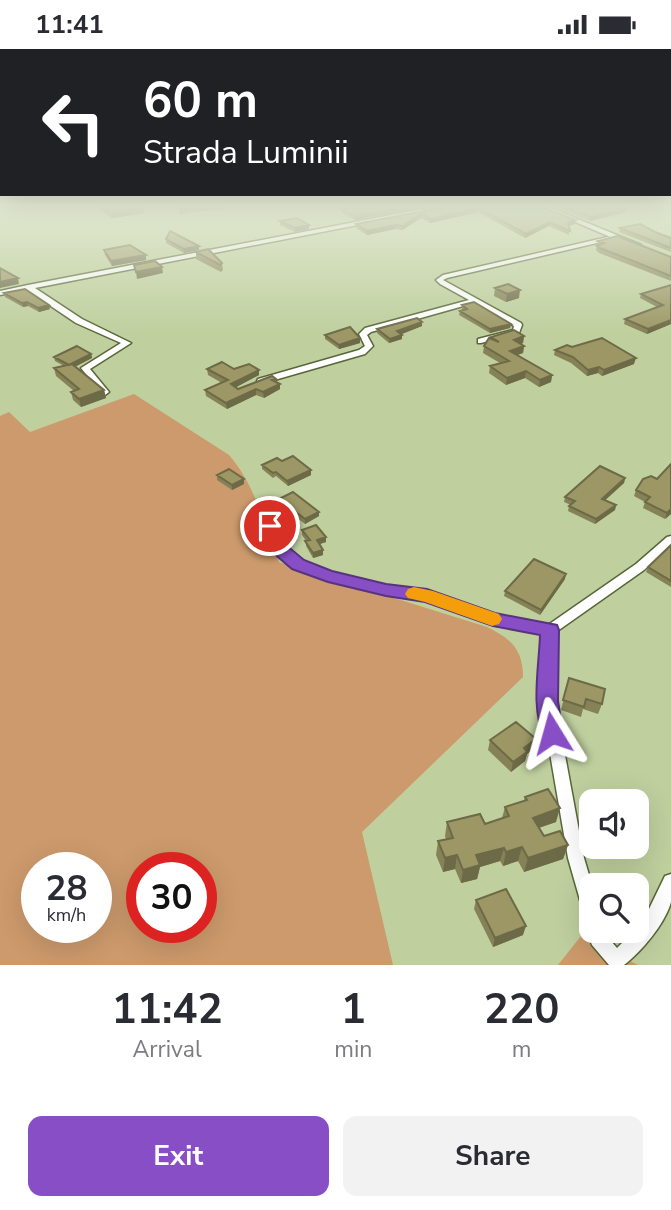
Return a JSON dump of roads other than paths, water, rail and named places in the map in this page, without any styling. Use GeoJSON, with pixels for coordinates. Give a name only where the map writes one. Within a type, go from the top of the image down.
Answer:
{"type":"FeatureCollection","features":[{"type":"Feature","properties":{"kind":"street"},"geometry":{"type":"LineString","coordinates":[[0,293],[227,249]]}},
{"type":"Feature","properties":{"kind":"street"},"geometry":{"type":"LineString","coordinates":[[481,341],[516,331],[518,325],[442,283],[441,278],[564,249]]}},
{"type":"Feature","properties":{"kind":"street"},"geometry":{"type":"LineString","coordinates":[[28,287],[79,321],[127,343],[85,368],[105,392]]}},
{"type":"Feature","properties":{"kind":"street"},"geometry":{"type":"LineString","coordinates":[[249,385],[362,352],[369,346],[363,334],[368,330],[475,300]]}},
{"type":"Feature","properties":{"kind":"street"},"geometry":{"type":"LineString","coordinates":[[265,503],[278,548],[298,564],[328,576],[386,590],[427,595],[493,619],[550,630],[640,567],[671,540]]}},
{"type":"Feature","properties":{"kind":"street"},"geometry":{"type":"LineString","coordinates":[[550,630],[548,701],[580,873]]}},
{"type":"Feature","properties":{"kind":"street"},"geometry":{"type":"LineString","coordinates":[[602,943],[619,962],[633,948],[661,905],[671,882]]}}]}
